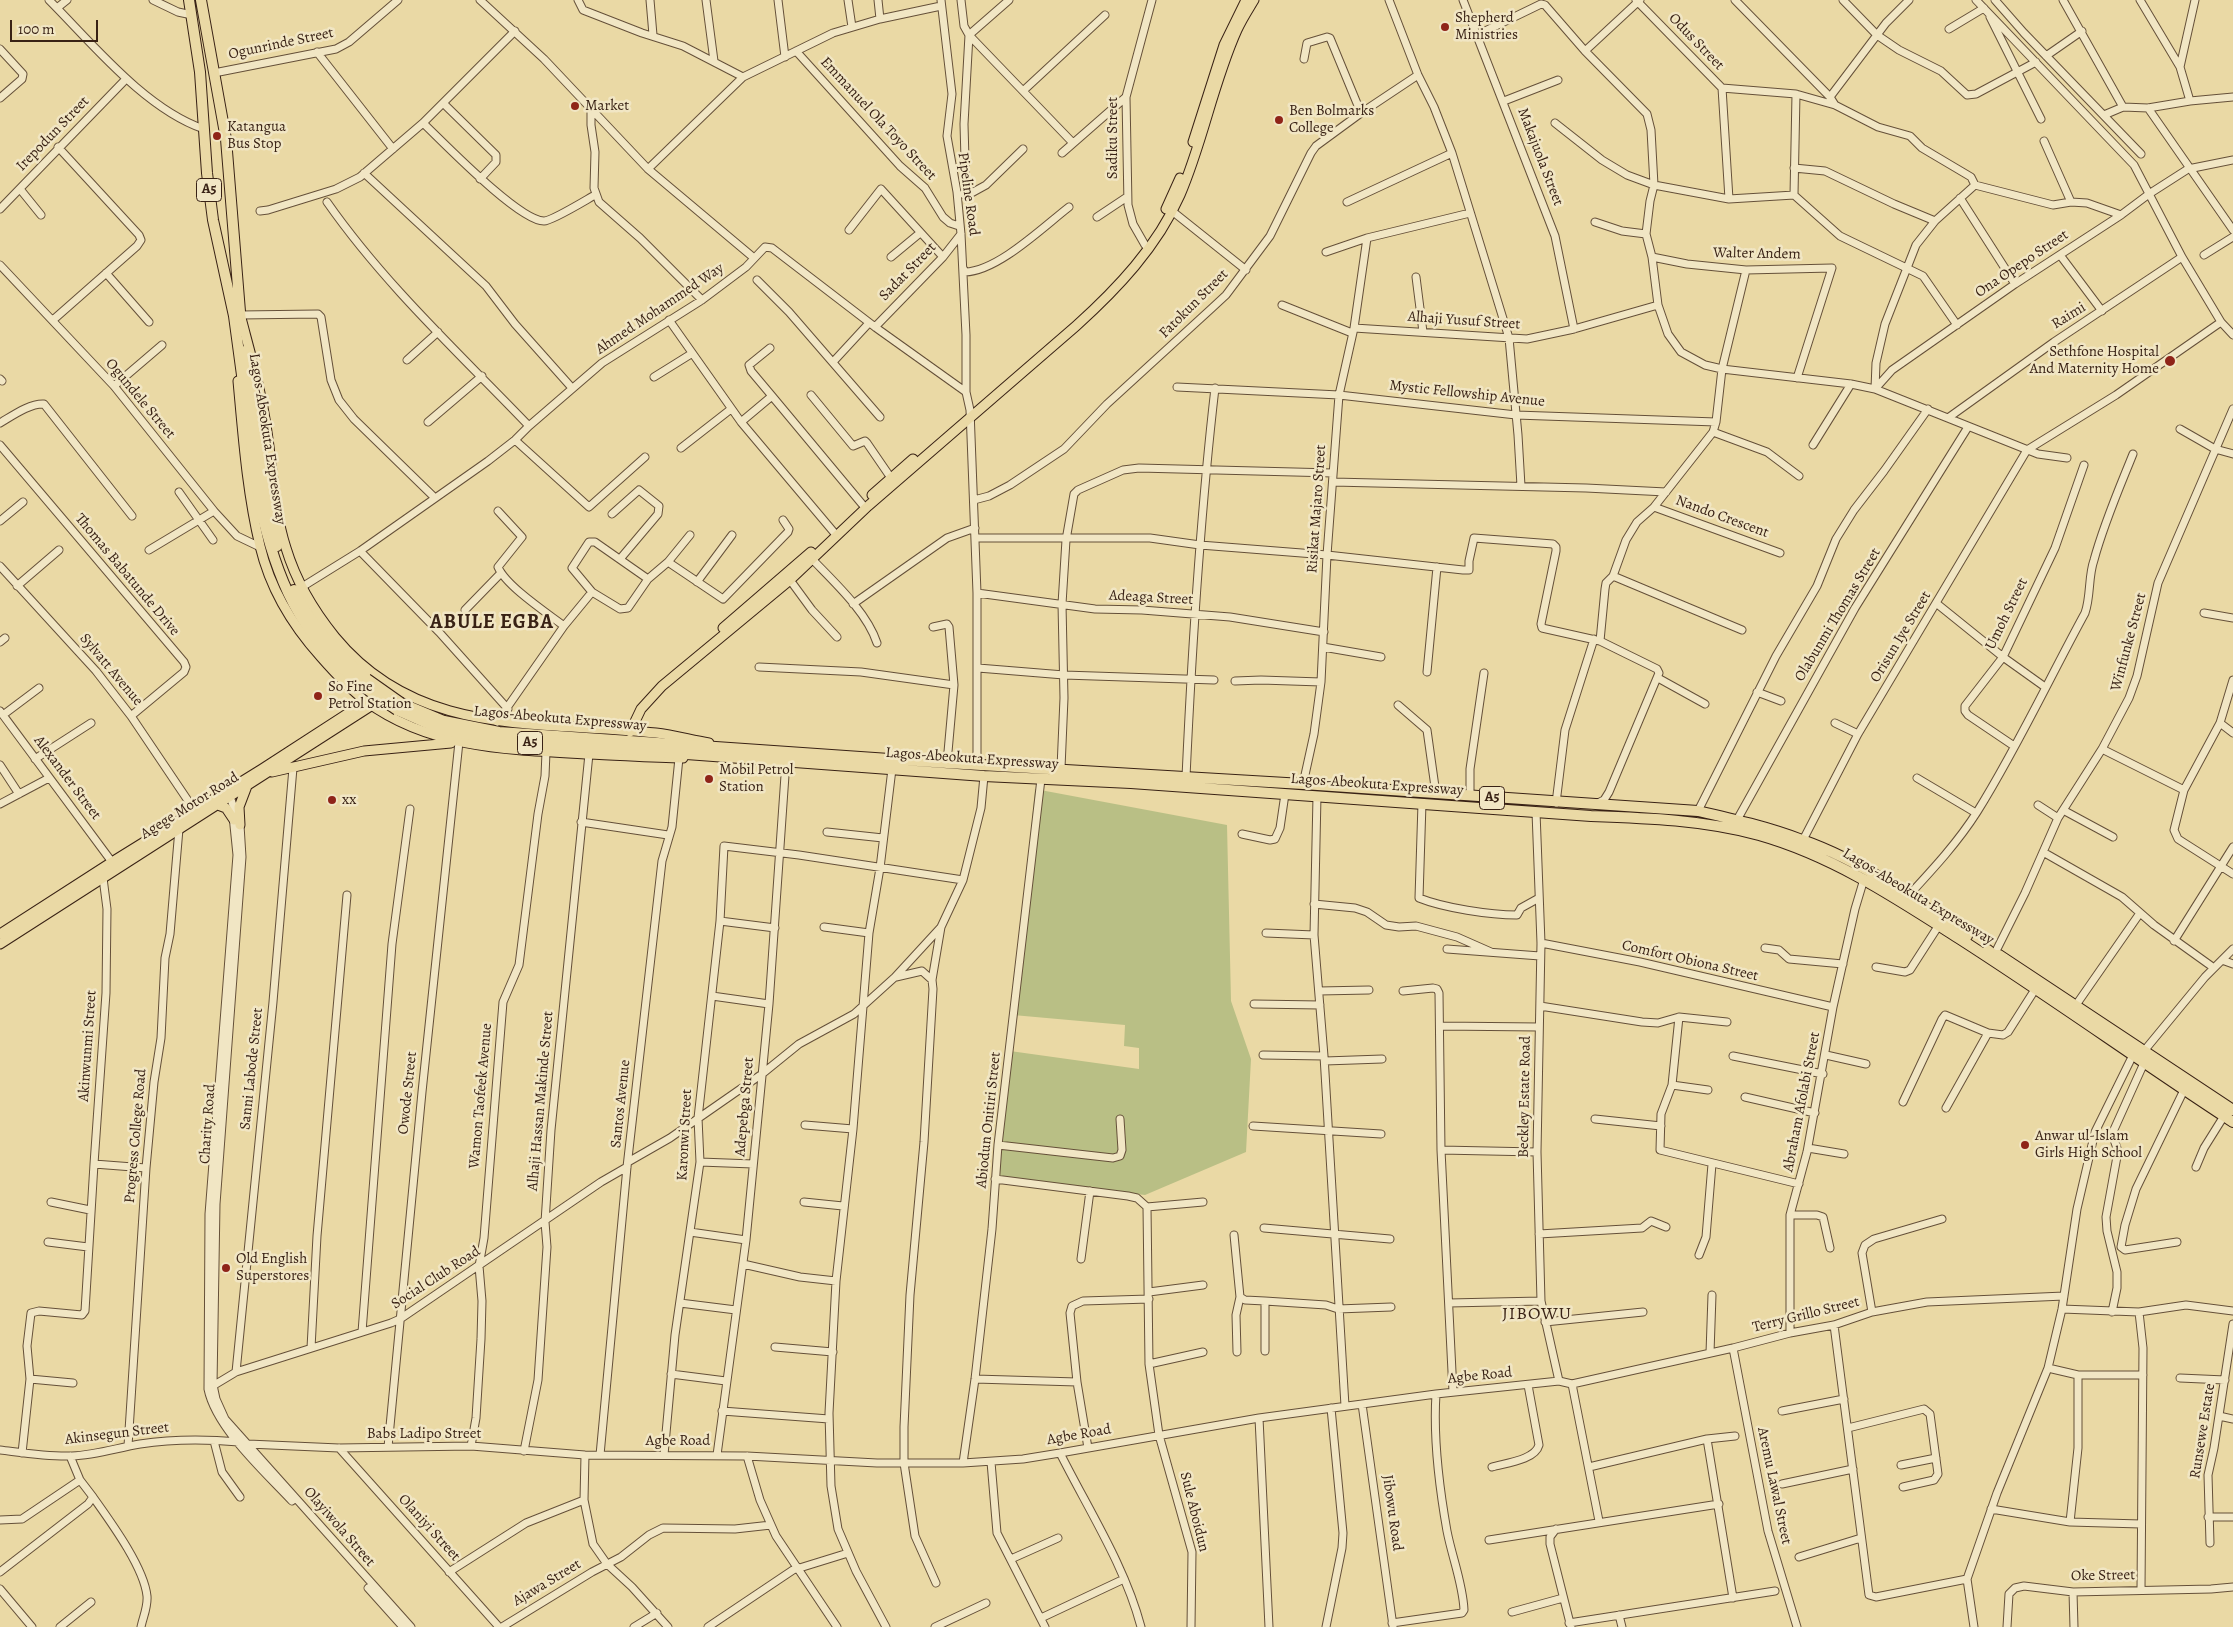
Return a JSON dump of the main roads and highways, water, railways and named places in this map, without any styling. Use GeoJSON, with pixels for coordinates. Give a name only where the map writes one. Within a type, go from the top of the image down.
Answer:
{"type":"FeatureCollection","features":[{"type":"Feature","properties":{"kind":"highway","name":"Lagos-Abeokuta Expressway"},"geometry":{"type":"LineString","coordinates":[[189,0],[200,72],[207,173],[213,220],[237,316],[269,508],[282,560],[298,598],[322,635],[364,682],[399,707],[444,721],[499,732],[743,753],[1062,768],[1470,796],[1556,803],[1592,811],[1693,821],[1740,830],[1805,851],[1864,879],[2036,988],[2064,1002],[2076,1005],[2231,1114]]}},
{"type":"Feature","properties":{"kind":"highway","name":"Lagos-Abeokuta Expressway"},"geometry":{"type":"LineString","coordinates":[[201,0],[226,139],[236,244],[237,316]]}},
{"type":"Feature","properties":{"kind":"highway","name":"Lagos-Abeokuta Expressway"},"geometry":{"type":"LineString","coordinates":[[743,753],[786,761],[984,776],[1318,796],[1536,812],[1698,812],[1736,820],[1803,840],[1855,864],[1909,895],[1994,954],[1999,955],[2133,1055],[2184,1090],[2231,1114]]}},
{"type":"Feature","properties":{"kind":"main road"},"geometry":{"type":"LineString","coordinates":[[628,732],[642,709],[662,686],[790,580],[836,534],[862,504],[891,478],[1101,304],[1136,265],[1158,236],[1172,212],[1187,178],[1224,45],[1246,0]]}},
{"type":"Feature","properties":{"kind":"main road"},"geometry":{"type":"LineString","coordinates":[[628,732],[643,702],[657,686],[836,534],[1096,302],[1144,246],[1159,222],[1178,183],[1233,38],[1254,0]]}},
{"type":"Feature","properties":{"kind":"main road"},"geometry":{"type":"LineString","coordinates":[[237,316],[243,433],[260,546],[274,587],[304,638],[335,672],[370,703],[418,728],[458,742],[480,746],[546,752],[679,758],[743,753]]}},
{"type":"Feature","properties":{"kind":"main road"},"geometry":{"type":"LineString","coordinates":[[237,316],[261,396],[278,512],[286,547],[312,607],[341,644],[365,668],[391,687],[443,709],[473,718],[497,722],[657,733],[743,753]]}},
{"type":"Feature","properties":{"kind":"main road","name":"Agege Motor Road"},"geometry":{"type":"LineString","coordinates":[[0,934],[112,862],[213,805],[370,703],[391,687]]}},
{"type":"Feature","properties":{"kind":"main road","name":"Agege Motor Road"},"geometry":{"type":"LineString","coordinates":[[227,795],[267,774],[333,727]]}},
{"type":"Feature","properties":{"kind":"main road"},"geometry":{"type":"LineString","coordinates":[[267,774],[364,751],[458,742]]}},
{"type":"Feature","properties":{"kind":"main road"},"geometry":{"type":"LineString","coordinates":[[213,805],[226,808],[237,822],[239,807],[247,786]]}},
{"type":"Feature","properties":{"kind":"main road","name":"Agege Motor Road"},"geometry":{"type":"LineString","coordinates":[[0,944],[179,829],[196,814]]}},
{"type":"Feature","properties":{"kind":"place","name":"Shepherd Ministries"},"geometry":{"type":"Point","coordinates":[1445,27]}},
{"type":"Feature","properties":{"kind":"place","name":"Market"},"geometry":{"type":"Point","coordinates":[575,106]}},
{"type":"Feature","properties":{"kind":"place","name":"Ben Bolmarks College"},"geometry":{"type":"Point","coordinates":[1279,120]}},
{"type":"Feature","properties":{"kind":"place","name":"Katangua Bus Stop"},"geometry":{"type":"Point","coordinates":[217,136]}},
{"type":"Feature","properties":{"kind":"place","name":"Sethfone Hospital And Maternity Home"},"geometry":{"type":"Point","coordinates":[2170,361]}},
{"type":"Feature","properties":{"kind":"place","name":"So Fine Petrol Station"},"geometry":{"type":"Point","coordinates":[318,696]}},
{"type":"Feature","properties":{"kind":"place","name":"Mobil Petrol Station"},"geometry":{"type":"Point","coordinates":[709,779]}},
{"type":"Feature","properties":{"kind":"place","name":"xx"},"geometry":{"type":"Point","coordinates":[332,800]}},
{"type":"Feature","properties":{"kind":"place","name":"Anwar ul-Islam Girls High School"},"geometry":{"type":"Point","coordinates":[2025,1145]}},
{"type":"Feature","properties":{"kind":"place","name":"Old English Superstores"},"geometry":{"type":"Point","coordinates":[226,1268]}},
{"type":"Feature","properties":{"kind":"district","name":"ABULE EGBA"},"geometry":{"type":"Point","coordinates":[492,623]}},
{"type":"Feature","properties":{"kind":"district","name":"JIBOWU"},"geometry":{"type":"Point","coordinates":[1537,1315]}}]}
